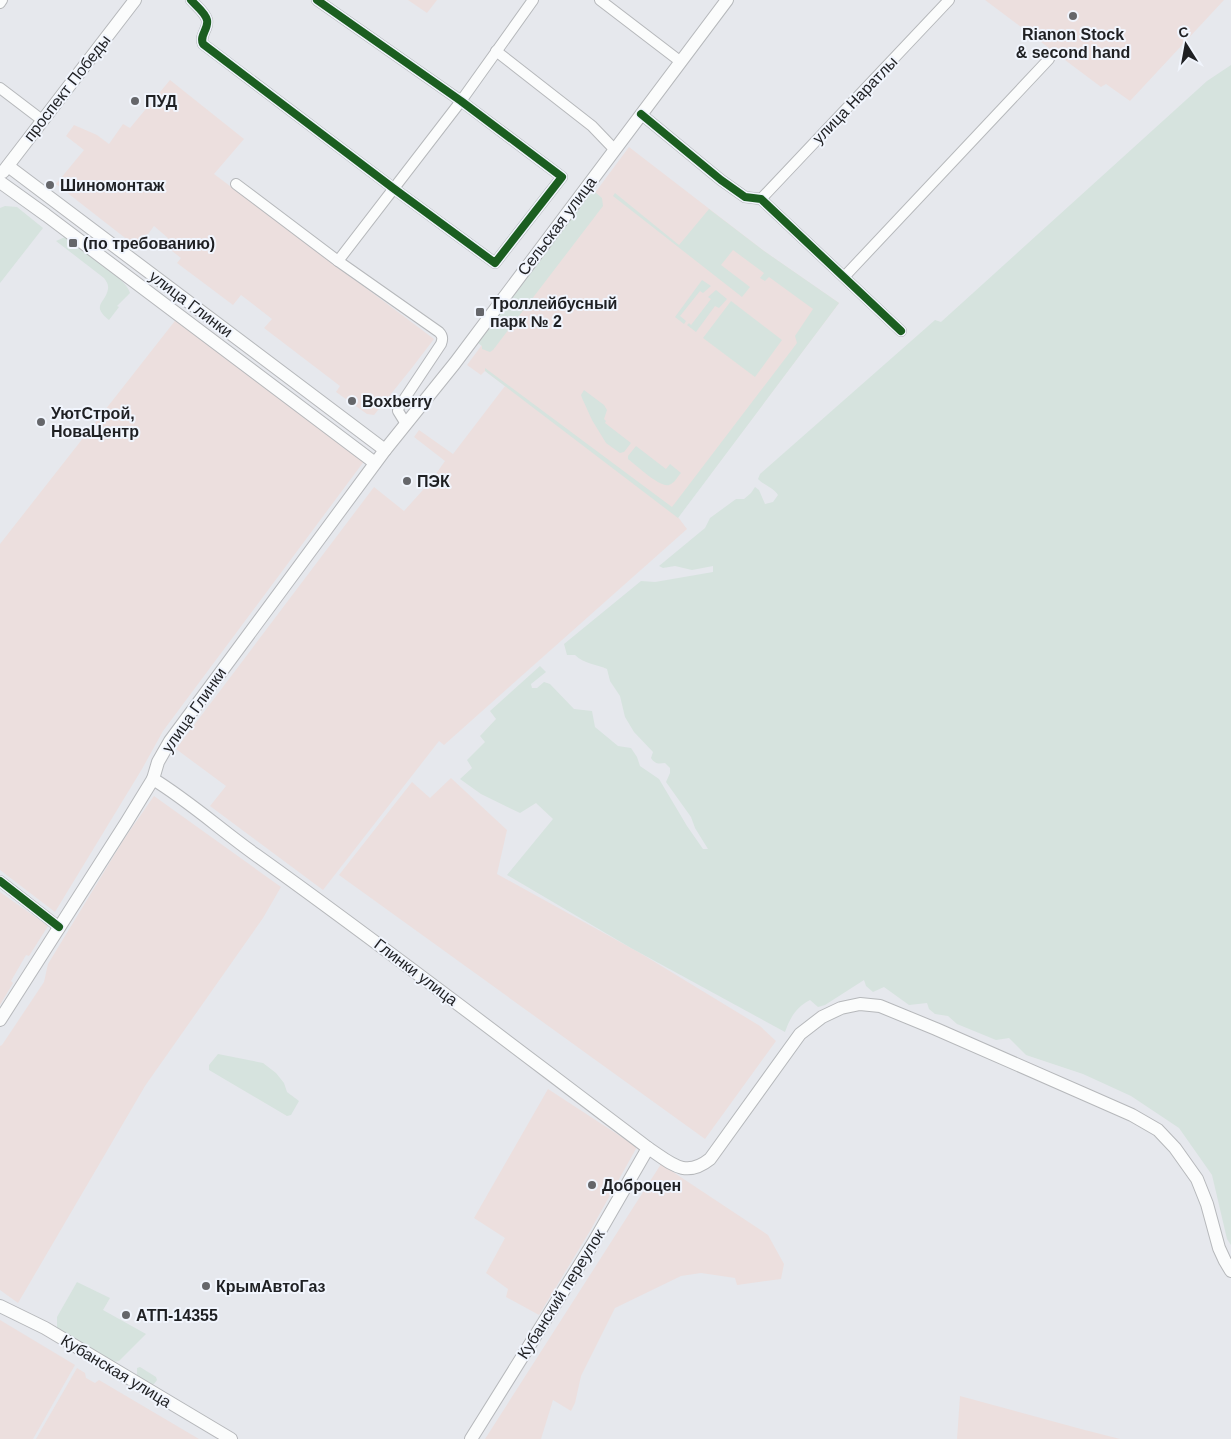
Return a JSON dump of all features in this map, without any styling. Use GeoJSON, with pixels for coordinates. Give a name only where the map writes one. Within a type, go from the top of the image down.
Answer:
{"type":"FeatureCollection","features":[{"type":"Feature","properties":{"kind":"main road","name":"проспект Победы"},"geometry":{"type":"LineString","coordinates":[[0,176],[135,0]]}},
{"type":"Feature","properties":{"kind":"main road","name":"Сельская улица"},"geometry":{"type":"LineString","coordinates":[[385,450],[455,363],[727,0]]}},
{"type":"Feature","properties":{"kind":"main road","name":"улица Глинки"},"geometry":{"type":"LineString","coordinates":[[0,1020],[153,779],[158,762],[170,741],[385,450],[8,166]]}},
{"type":"Feature","properties":{"kind":"main road","name":"улица Глинки"},"geometry":{"type":"LineString","coordinates":[[0,182],[32,204],[375,463]]}},
{"type":"Feature","properties":{"kind":"main road","name":"Глинки улица"},"geometry":{"type":"LineString","coordinates":[[153,779],[254,854],[330,906],[648,1148],[678,1167],[695,1169],[710,1159],[800,1034],[832,1012],[851,1005],[880,1006],[1074,1089],[1132,1115],[1158,1130],[1175,1148],[1197,1179],[1207,1204],[1224,1262],[1231,1271]]}},
{"type":"Feature","properties":{"kind":"main road","name":"Кубанский переулок"},"geometry":{"type":"LineString","coordinates":[[471,1439],[592,1245],[648,1148]]}},
{"type":"Feature","properties":{"kind":"main road","name":"Кубанская улица"},"geometry":{"type":"LineString","coordinates":[[0,1306],[45,1328],[231,1439]]}},
{"type":"Feature","properties":{"kind":"street"},"geometry":{"type":"LineString","coordinates":[[191,0],[207,21],[207,27],[202,37],[203,44],[495,263],[562,177],[461,101],[317,0]]}},
{"type":"Feature","properties":{"kind":"street"},"geometry":{"type":"LineString","coordinates":[[338,261],[461,101],[533,0]]}},
{"type":"Feature","properties":{"kind":"street"},"geometry":{"type":"LineString","coordinates":[[600,0],[681,62]]}},
{"type":"Feature","properties":{"kind":"street","name":"улица Наратлы"},"geometry":{"type":"LineString","coordinates":[[761,199],[949,0]]}},
{"type":"Feature","properties":{"kind":"street"},"geometry":{"type":"LineString","coordinates":[[496,51],[592,126],[615,150]]}},
{"type":"Feature","properties":{"kind":"street"},"geometry":{"type":"LineString","coordinates":[[844,277],[1049,59]]}},
{"type":"Feature","properties":{"kind":"street"},"geometry":{"type":"LineString","coordinates":[[0,88],[42,120]]}},
{"type":"Feature","properties":{"kind":"street"},"geometry":{"type":"LineString","coordinates":[[641,114],[720,180],[745,197],[761,199],[901,331]]}},
{"type":"Feature","properties":{"kind":"street"},"geometry":{"type":"LineString","coordinates":[[236,184],[338,261],[442,335],[440,344],[399,407],[398,411],[406,424]]}},
{"type":"Feature","properties":{"kind":"street"},"geometry":{"type":"LineString","coordinates":[[32,204],[29,199],[31,193],[42,191]]}},
{"type":"Feature","properties":{"kind":"street"},"geometry":{"type":"LineString","coordinates":[[0,881],[59,927]]}},
{"type":"Feature","properties":{"kind":"shaded area"},"geometry":{"type":"Polygon","coordinates":[[[408,0],[437,0],[427,13],[408,0]]]}},
{"type":"Feature","properties":{"kind":"shaded area"},"geometry":{"type":"Polygon","coordinates":[[[985,0],[1224,0],[1130,101],[1106,84],[1101,87],[985,0]]]}},
{"type":"Feature","properties":{"kind":"shaded area"},"geometry":{"type":"Polygon","coordinates":[[[1231,65],[1231,1245],[1227,1239],[1212,1175],[1179,1128],[1131,1096],[1083,1074],[1026,1055],[1009,1038],[996,1040],[957,1024],[948,1016],[935,1014],[929,1009],[927,1003],[909,1005],[884,987],[873,992],[866,986],[864,980],[825,1005],[818,1007],[810,1000],[805,1003],[794,1013],[785,1032],[631,948],[507,875],[553,819],[536,803],[520,813],[481,794],[460,779],[472,768],[467,760],[485,742],[480,736],[496,719],[490,711],[540,666],[546,672],[531,684],[532,688],[537,688],[544,682],[550,684],[574,709],[592,711],[595,727],[618,746],[631,748],[640,766],[659,779],[703,849],[708,849],[695,828],[691,817],[666,782],[670,768],[665,763],[657,763],[652,760],[653,752],[634,732],[625,717],[620,696],[610,681],[607,669],[586,662],[575,655],[567,655],[564,644],[641,581],[655,582],[713,572],[713,566],[692,570],[675,566],[663,568],[659,566],[705,528],[710,518],[736,499],[744,499],[755,487],[759,490],[765,504],[773,502],[778,495],[758,479],[760,474],[935,320],[941,322],[1207,81],[1231,65]]]}},
{"type":"Feature","properties":{"kind":"shaded area"},"geometry":{"type":"Polygon","coordinates":[[[170,80],[244,139],[214,174],[434,339],[374,415],[367,414],[336,392],[340,386],[264,328],[272,319],[241,295],[233,305],[177,263],[181,258],[172,251],[176,245],[154,226],[138,248],[56,184],[84,150],[66,136],[74,125],[97,135],[109,144],[123,124],[130,128],[170,80]]]}},
{"type":"Feature","properties":{"kind":"shaded area"},"geometry":{"type":"Polygon","coordinates":[[[629,147],[764,251],[839,303],[678,517],[687,529],[444,745],[439,741],[323,890],[210,806],[226,786],[176,749],[374,487],[404,511],[431,481],[445,461],[414,437],[419,430],[453,454],[505,386],[485,371],[481,375],[467,365],[629,147]]]}},
{"type":"Feature","properties":{"kind":"shaded area"},"geometry":{"type":"Polygon","coordinates":[[[595,192],[602,198],[603,206],[493,350],[490,352],[482,349],[482,346],[478,343],[479,340],[567,222],[588,196],[595,192]]]}},
{"type":"Feature","properties":{"kind":"shaded area"},"geometry":{"type":"Polygon","coordinates":[[[615,193],[679,245],[709,209],[764,251],[839,303],[678,518],[485,371],[485,368],[672,507],[797,343],[795,336],[813,309],[769,277],[765,281],[760,278],[764,273],[733,250],[721,265],[750,287],[742,297],[613,196],[615,193]]]}},
{"type":"Feature","properties":{"kind":"shaded area"},"geometry":{"type":"Polygon","coordinates":[[[5,206],[17,207],[43,228],[0,283],[0,208],[5,206]]]}},
{"type":"Feature","properties":{"kind":"shaded area"},"geometry":{"type":"Polygon","coordinates":[[[65,237],[112,271],[127,286],[130,293],[117,306],[119,307],[109,320],[103,315],[100,307],[108,289],[104,278],[56,241],[65,237]]]}},
{"type":"Feature","properties":{"kind":"shaded area"},"geometry":{"type":"Polygon","coordinates":[[[702,280],[711,286],[703,293],[700,291],[680,316],[686,321],[684,324],[675,317],[702,280]]]}},
{"type":"Feature","properties":{"kind":"shaded area"},"geometry":{"type":"Polygon","coordinates":[[[716,290],[727,299],[719,308],[715,306],[696,332],[687,325],[689,323],[691,325],[711,299],[708,297],[716,290]]]}},
{"type":"Feature","properties":{"kind":"shaded area"},"geometry":{"type":"Polygon","coordinates":[[[731,301],[782,340],[755,377],[703,338],[731,301]]]}},
{"type":"Feature","properties":{"kind":"shaded area"},"geometry":{"type":"Polygon","coordinates":[[[178,317],[365,460],[163,731],[55,912],[0,870],[0,544],[178,317]]]}},
{"type":"Feature","properties":{"kind":"shaded area"},"geometry":{"type":"Polygon","coordinates":[[[584,390],[604,405],[607,410],[604,419],[605,423],[631,443],[624,452],[620,453],[606,443],[592,420],[582,398],[581,395],[584,390]]]}},
{"type":"Feature","properties":{"kind":"shaded area"},"geometry":{"type":"Polygon","coordinates":[[[636,446],[666,469],[670,464],[681,473],[669,485],[654,480],[628,459],[628,456],[636,446]]]}},
{"type":"Feature","properties":{"kind":"shaded area"},"geometry":{"type":"Polygon","coordinates":[[[451,778],[507,830],[497,874],[640,953],[760,1026],[776,1041],[705,1139],[339,875],[412,782],[430,798],[451,778]]]}},
{"type":"Feature","properties":{"kind":"shaded area"},"geometry":{"type":"Polygon","coordinates":[[[154,796],[281,887],[263,918],[145,1086],[18,1303],[0,1290],[0,1046],[44,982],[48,964],[124,839],[154,796]]]}},
{"type":"Feature","properties":{"kind":"shaded area"},"geometry":{"type":"Polygon","coordinates":[[[0,892],[48,926],[29,956],[26,955],[0,1005],[0,892]]]}},
{"type":"Feature","properties":{"kind":"shaded area"},"geometry":{"type":"Polygon","coordinates":[[[218,1054],[263,1063],[276,1073],[284,1083],[287,1092],[299,1101],[291,1115],[287,1116],[209,1070],[209,1065],[218,1054]]]}},
{"type":"Feature","properties":{"kind":"shaded area"},"geometry":{"type":"Polygon","coordinates":[[[548,1089],[637,1147],[590,1231],[539,1315],[506,1297],[508,1289],[486,1273],[505,1238],[474,1218],[548,1089]]]}},
{"type":"Feature","properties":{"kind":"shaded area"},"geometry":{"type":"Polygon","coordinates":[[[661,1164],[768,1235],[784,1264],[781,1279],[737,1285],[735,1278],[701,1273],[681,1276],[615,1308],[581,1376],[575,1403],[571,1411],[553,1400],[541,1439],[485,1439],[661,1164]]]}},
{"type":"Feature","properties":{"kind":"shaded area"},"geometry":{"type":"Polygon","coordinates":[[[77,1282],[110,1298],[103,1310],[146,1334],[119,1361],[113,1362],[57,1329],[57,1317],[77,1282]]]}},
{"type":"Feature","properties":{"kind":"shaded area"},"geometry":{"type":"Polygon","coordinates":[[[0,1320],[75,1365],[33,1439],[0,1439],[0,1320]]]}},
{"type":"Feature","properties":{"kind":"shaded area"},"geometry":{"type":"Polygon","coordinates":[[[140,1367],[156,1377],[157,1380],[154,1384],[151,1385],[137,1377],[137,1368],[140,1367]]]}},
{"type":"Feature","properties":{"kind":"shaded area"},"geometry":{"type":"Polygon","coordinates":[[[77,1368],[85,1373],[86,1378],[95,1383],[99,1380],[199,1439],[36,1439],[77,1368]]]}},
{"type":"Feature","properties":{"kind":"shaded area"},"geometry":{"type":"Polygon","coordinates":[[[960,1396],[1081,1429],[1120,1439],[957,1439],[960,1396]]]}},
{"type":"Feature","properties":{"kind":"cycle path"},"geometry":{"type":"LineString","coordinates":[[191,0],[207,20],[207,26],[202,38],[203,44],[495,263],[562,177],[461,101],[317,0]]}},
{"type":"Feature","properties":{"kind":"cycle path"},"geometry":{"type":"LineString","coordinates":[[641,114],[721,180],[745,197],[761,199],[901,331]]}},
{"type":"Feature","properties":{"kind":"cycle path"},"geometry":{"type":"LineString","coordinates":[[0,881],[59,927]]}},
{"type":"Feature","properties":{"kind":"place","name":"Rianon Stock & second hand"},"geometry":{"type":"Point","coordinates":[1073,16]}},
{"type":"Feature","properties":{"kind":"place","name":"ПУД"},"geometry":{"type":"Point","coordinates":[135,101]}},
{"type":"Feature","properties":{"kind":"place","name":"Шиномонтаж"},"geometry":{"type":"Point","coordinates":[50,185]}},
{"type":"Feature","properties":{"kind":"place","name":"(по требованию)"},"geometry":{"type":"Point","coordinates":[73,243]}},
{"type":"Feature","properties":{"kind":"place","name":"Троллейбусный парк № 2"},"geometry":{"type":"Point","coordinates":[480,312]}},
{"type":"Feature","properties":{"kind":"place","name":"Boxberry"},"geometry":{"type":"Point","coordinates":[352,401]}},
{"type":"Feature","properties":{"kind":"place","name":"УютСтрой, НоваЦентр"},"geometry":{"type":"Point","coordinates":[41,422]}},
{"type":"Feature","properties":{"kind":"place","name":"ПЭК"},"geometry":{"type":"Point","coordinates":[407,481]}},
{"type":"Feature","properties":{"kind":"place","name":"Доброцен"},"geometry":{"type":"Point","coordinates":[592,1185]}},
{"type":"Feature","properties":{"kind":"place","name":"КрымАвтоГаз"},"geometry":{"type":"Point","coordinates":[206,1286]}},
{"type":"Feature","properties":{"kind":"place","name":"АТП-14355"},"geometry":{"type":"Point","coordinates":[126,1315]}}]}
